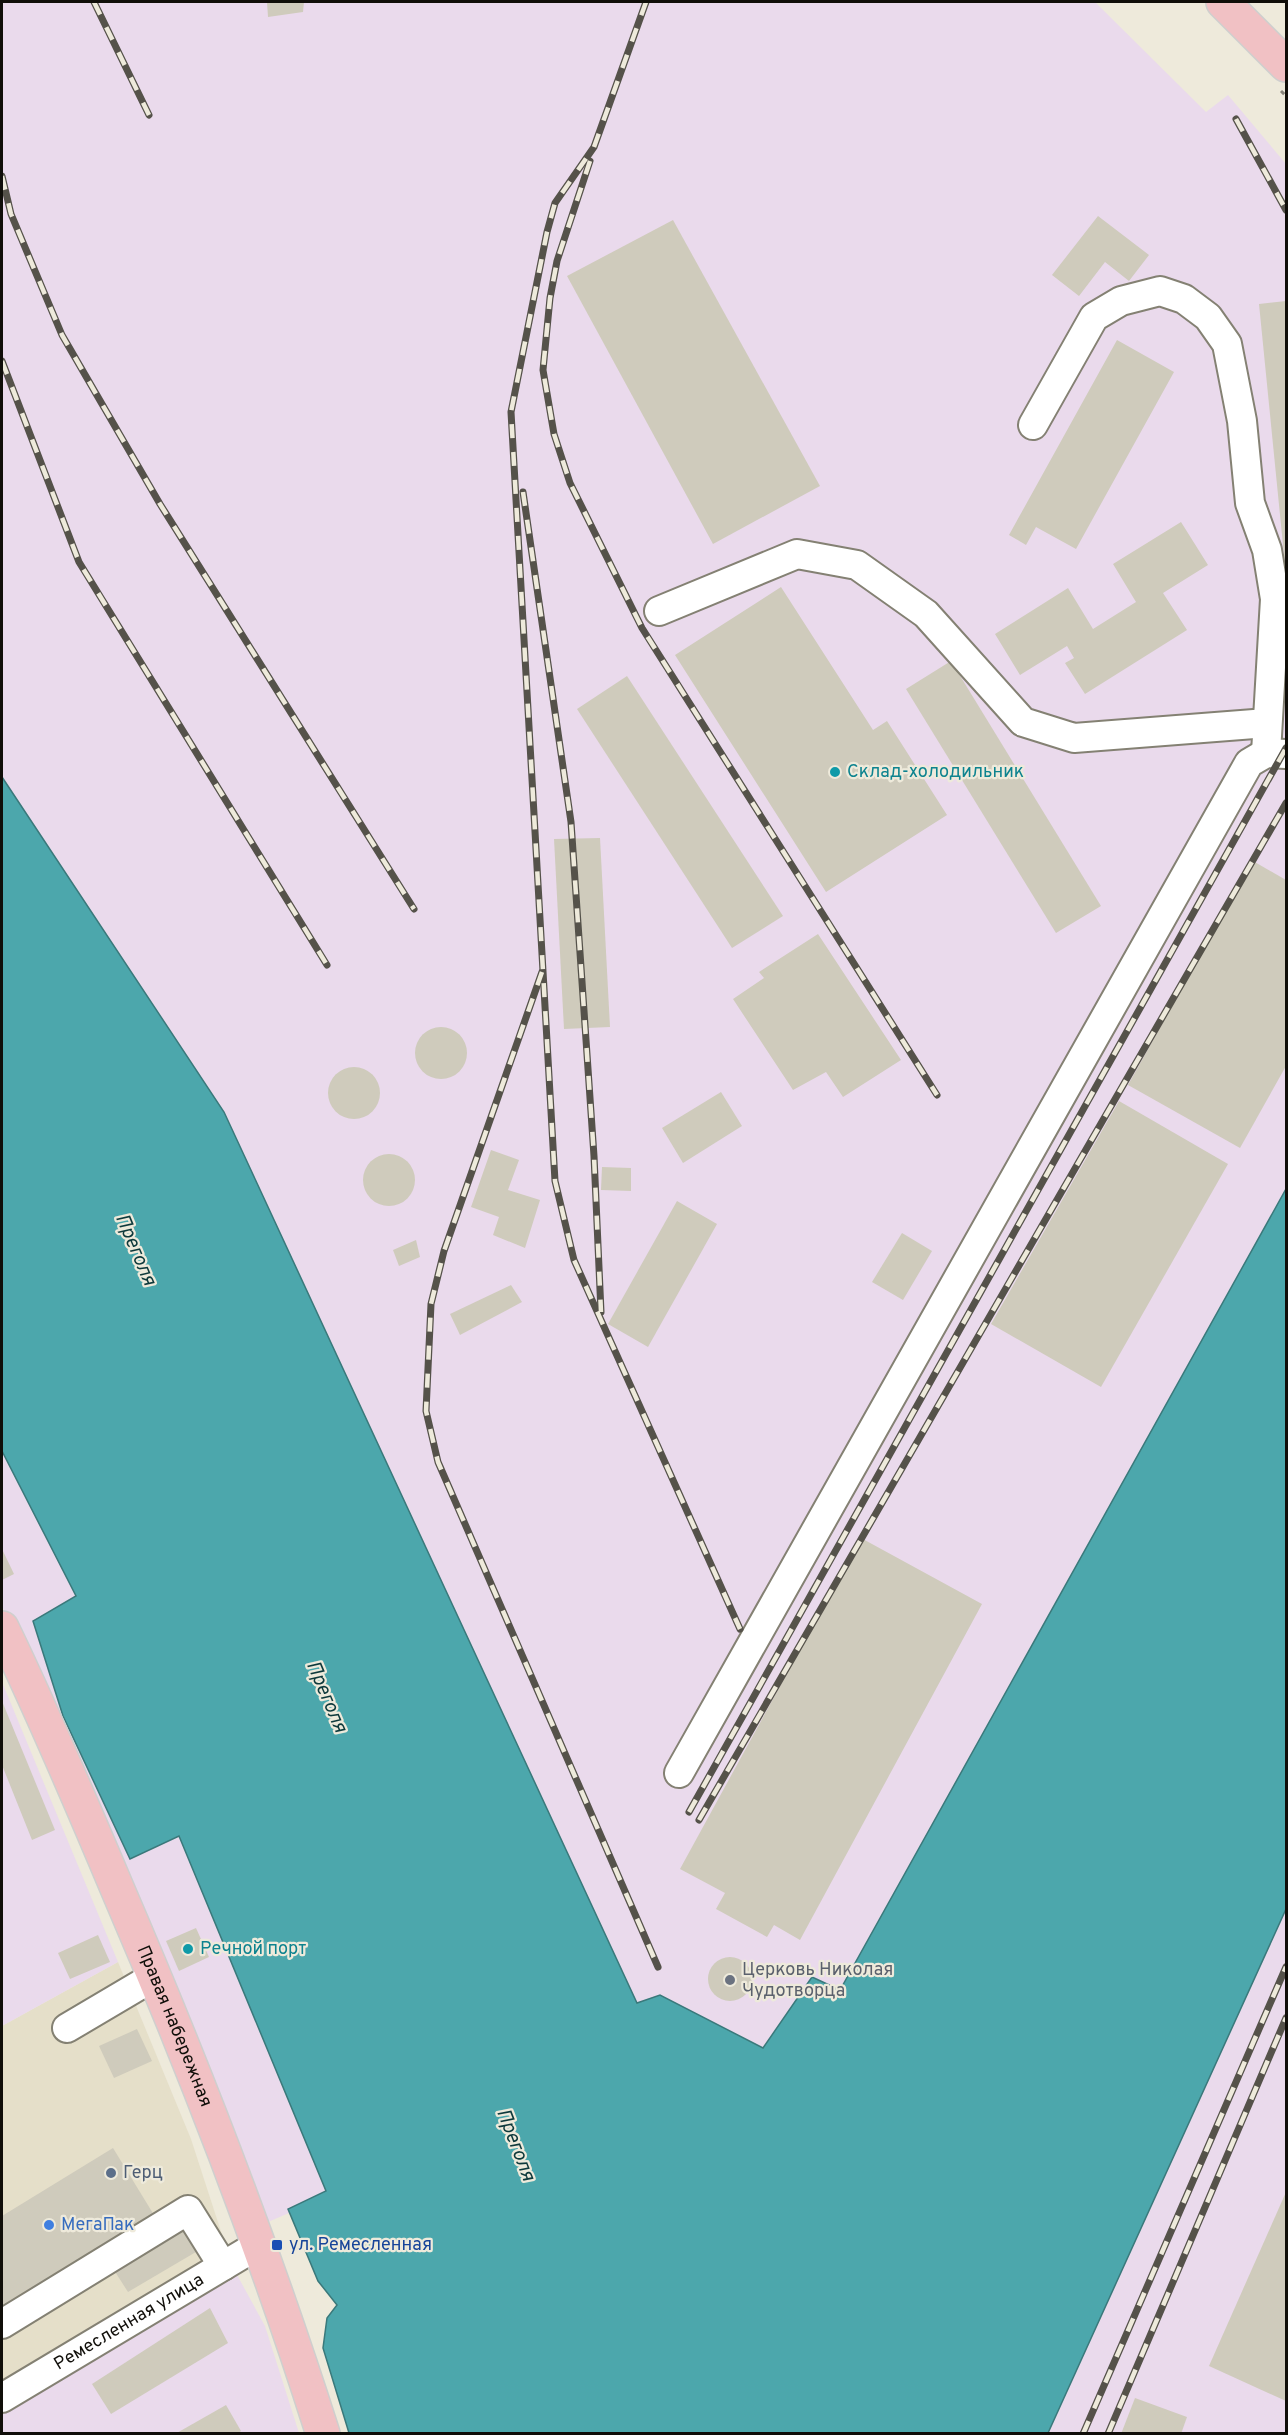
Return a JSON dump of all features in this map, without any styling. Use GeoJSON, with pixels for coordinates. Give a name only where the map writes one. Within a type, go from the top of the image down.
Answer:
{"type":"FeatureCollection","features":[{"type":"Feature","properties":{"kind":"main road"},"geometry":{"type":"LineString","coordinates":[[1223,2],[1287,65]]}},
{"type":"Feature","properties":{"kind":"main road","name":"Правая набережная"},"geometry":{"type":"LineString","coordinates":[[2,1628],[44,1716],[155,1976],[284,2310],[323,2433]]}},
{"type":"Feature","properties":{"kind":"street"},"geometry":{"type":"LineString","coordinates":[[679,1773],[1249,763],[1276,754],[1267,723],[1275,599],[1267,549],[1250,503],[1242,421],[1227,344],[1208,317],[1184,299],[1160,291],[1121,301],[1094,317],[1033,425]]}},
{"type":"Feature","properties":{"kind":"street"},"geometry":{"type":"LineString","coordinates":[[659,611],[797,554],[857,565],[926,614],[1023,722],[1074,738],[1267,723]]}},
{"type":"Feature","properties":{"kind":"street"},"geometry":{"type":"LineString","coordinates":[[67,2028],[155,1976]]}},
{"type":"Feature","properties":{"kind":"street"},"geometry":{"type":"LineString","coordinates":[[2,2324],[188,2210],[223,2266]]}},
{"type":"Feature","properties":{"kind":"street","name":"Ремесленная улица"},"geometry":{"type":"LineString","coordinates":[[2,2398],[258,2245]]}},
{"type":"Feature","properties":{"kind":"shaded area"},"geometry":{"type":"Polygon","coordinates":[[[2,2],[1095,2],[1206,112],[1228,95],[1286,164],[1286,1189],[840,1990],[812,1977],[763,2048],[660,1995],[637,2004],[224,1112],[2,777],[2,2]]]}},
{"type":"Feature","properties":{"kind":"shaded area"},"geometry":{"type":"Polygon","coordinates":[[[2,1451],[77,1596],[33,1621],[63,1716],[130,1859],[179,1836],[326,2192],[289,2209],[289,2213],[268,2222],[117,1865],[2,1606],[2,1451]]]}},
{"type":"Feature","properties":{"kind":"shaded area"},"geometry":{"type":"Polygon","coordinates":[[[2,1682],[118,1962],[2,2026],[2,1682]]]}},
{"type":"Feature","properties":{"kind":"shaded area"},"geometry":{"type":"Polygon","coordinates":[[[1286,1909],[1286,2433],[1048,2433],[1286,1909]]]}},
{"type":"Feature","properties":{"kind":"shaded area"},"geometry":{"type":"Polygon","coordinates":[[[118,1962],[191,2139],[227,2250],[2,2385],[2,2026],[118,1962]]]}},
{"type":"Feature","properties":{"kind":"shaded area"},"geometry":{"type":"Polygon","coordinates":[[[236,2273],[265,2326],[299,2433],[2,2434],[2,2414],[236,2273]]]}},
{"type":"Feature","properties":{"kind":"water","name":"Преголя"},"geometry":{"type":"Polygon","coordinates":[[[2,777],[224,1112],[637,2003],[660,1995],[763,2048],[812,1977],[840,1990],[1286,1189],[1286,1909],[1048,2433],[349,2433],[323,2348],[327,2318],[337,2305],[318,2281],[288,2209],[326,2191],[179,1836],[130,1859],[63,1716],[33,1621],[76,1596],[2,1451],[2,777]]]}},
{"type":"Feature","properties":{"kind":"building"},"geometry":{"type":"Polygon","coordinates":[[[267,2],[304,2],[303,12],[268,17],[267,2]]]}},
{"type":"Feature","properties":{"kind":"building"},"geometry":{"type":"Polygon","coordinates":[[[1098,216],[1149,255],[1129,281],[1105,262],[1079,296],[1052,275],[1098,216]]]}},
{"type":"Feature","properties":{"kind":"building"},"geometry":{"type":"Polygon","coordinates":[[[673,220],[820,486],[713,544],[567,276],[673,220]]]}},
{"type":"Feature","properties":{"kind":"building"},"geometry":{"type":"Polygon","coordinates":[[[1286,301],[1286,565],[1285,565],[1259,304],[1286,301]]]}},
{"type":"Feature","properties":{"kind":"building"},"geometry":{"type":"Polygon","coordinates":[[[1117,340],[1174,372],[1076,549],[1036,527],[1026,545],[1009,535],[1117,340]]]}},
{"type":"Feature","properties":{"kind":"building"},"geometry":{"type":"Polygon","coordinates":[[[1181,522],[1208,565],[1163,593],[1187,630],[1085,694],[1065,663],[1074,658],[1067,646],[1020,675],[995,634],[1068,588],[1093,629],[1136,602],[1113,564],[1181,522]]]}},
{"type":"Feature","properties":{"kind":"building","name":"Склад-холодильник"},"geometry":{"type":"Polygon","coordinates":[[[781,587],[873,730],[887,721],[947,815],[826,892],[675,655],[781,587]]]}},
{"type":"Feature","properties":{"kind":"building"},"geometry":{"type":"Polygon","coordinates":[[[951,661],[1101,906],[1056,933],[906,689],[951,661]]]}},
{"type":"Feature","properties":{"kind":"building"},"geometry":{"type":"Polygon","coordinates":[[[627,676],[783,916],[732,948],[577,709],[627,676]]]}},
{"type":"Feature","properties":{"kind":"building"},"geometry":{"type":"Polygon","coordinates":[[[600,838],[610,1027],[564,1029],[554,839],[600,838]]]}},
{"type":"Feature","properties":{"kind":"building"},"geometry":{"type":"Polygon","coordinates":[[[1253,861],[1286,880],[1286,1066],[1240,1148],[1128,1085],[1253,861]]]}},
{"type":"Feature","properties":{"kind":"building"},"geometry":{"type":"Polygon","coordinates":[[[818,934],[901,1060],[843,1097],[826,1072],[793,1090],[733,999],[764,978],[759,972],[818,934]]]}},
{"type":"Feature","properties":{"kind":"building"},"geometry":{"type":"Polygon","coordinates":[[[441,1027],[455,1031],[463,1039],[467,1053],[463,1067],[455,1075],[441,1079],[427,1075],[419,1067],[415,1053],[419,1039],[427,1031],[441,1027]]]}},
{"type":"Feature","properties":{"kind":"building"},"geometry":{"type":"Polygon","coordinates":[[[349,1067],[359,1067],[369,1071],[376,1078],[380,1093],[376,1108],[369,1115],[359,1119],[349,1119],[339,1115],[332,1108],[328,1098],[328,1088],[332,1078],[339,1071],[349,1067]]]}},
{"type":"Feature","properties":{"kind":"building"},"geometry":{"type":"Polygon","coordinates":[[[721,1092],[742,1126],[683,1163],[662,1128],[721,1092]]]}},
{"type":"Feature","properties":{"kind":"building"},"geometry":{"type":"Polygon","coordinates":[[[1119,1101],[1228,1164],[1101,1387],[991,1324],[1119,1101]]]}},
{"type":"Feature","properties":{"kind":"building"},"geometry":{"type":"Polygon","coordinates":[[[491,1150],[519,1160],[508,1190],[540,1200],[525,1248],[493,1235],[499,1217],[471,1207],[491,1150]]]}},
{"type":"Feature","properties":{"kind":"building"},"geometry":{"type":"Polygon","coordinates":[[[389,1154],[399,1156],[407,1162],[413,1170],[415,1180],[413,1190],[407,1198],[399,1204],[389,1206],[379,1204],[371,1198],[365,1190],[363,1180],[365,1170],[371,1162],[379,1156],[389,1154]]]}},
{"type":"Feature","properties":{"kind":"building"},"geometry":{"type":"Polygon","coordinates":[[[602,1167],[631,1168],[631,1191],[601,1190],[602,1167]]]}},
{"type":"Feature","properties":{"kind":"building"},"geometry":{"type":"Polygon","coordinates":[[[677,1201],[717,1224],[648,1347],[608,1324],[677,1201]]]}},
{"type":"Feature","properties":{"kind":"building"},"geometry":{"type":"Polygon","coordinates":[[[902,1233],[932,1251],[903,1300],[872,1282],[902,1233]]]}},
{"type":"Feature","properties":{"kind":"building"},"geometry":{"type":"Polygon","coordinates":[[[416,1240],[420,1257],[399,1266],[393,1250],[416,1240]]]}},
{"type":"Feature","properties":{"kind":"building"},"geometry":{"type":"Polygon","coordinates":[[[511,1285],[522,1302],[460,1335],[450,1314],[511,1285]]]}},
{"type":"Feature","properties":{"kind":"building"},"geometry":{"type":"Polygon","coordinates":[[[861,1538],[982,1604],[800,1940],[774,1925],[767,1937],[716,1909],[725,1893],[680,1869],[861,1538]]]}},
{"type":"Feature","properties":{"kind":"building"},"geometry":{"type":"Polygon","coordinates":[[[2,1549],[14,1574],[2,1580],[2,1549]]]}},
{"type":"Feature","properties":{"kind":"building"},"geometry":{"type":"Polygon","coordinates":[[[2,1701],[55,1830],[32,1840],[2,1765],[2,1701]]]}},
{"type":"Feature","properties":{"kind":"building","name":"Речной порт"},"geometry":{"type":"Polygon","coordinates":[[[196,1928],[209,1957],[179,1971],[166,1941],[196,1928]]]}},
{"type":"Feature","properties":{"kind":"building"},"geometry":{"type":"Polygon","coordinates":[[[98,1935],[110,1962],[70,1979],[58,1953],[98,1935]]]}},
{"type":"Feature","properties":{"kind":"building","name":"Церковь Николая Чудотворца"},"geometry":{"type":"Polygon","coordinates":[[[730,1957],[745,1964],[752,1979],[745,1994],[730,2001],[715,1994],[708,1979],[715,1964],[730,1957]]]}},
{"type":"Feature","properties":{"kind":"building"},"geometry":{"type":"Polygon","coordinates":[[[137,2029],[152,2061],[114,2078],[99,2046],[137,2029]]]}},
{"type":"Feature","properties":{"kind":"building"},"geometry":{"type":"Polygon","coordinates":[[[113,2148],[154,2215],[2,2307],[2,2216],[113,2148]]]}},
{"type":"Feature","properties":{"kind":"building"},"geometry":{"type":"Polygon","coordinates":[[[1286,2192],[1286,2401],[1209,2366],[1286,2192]]]}},
{"type":"Feature","properties":{"kind":"building"},"geometry":{"type":"Polygon","coordinates":[[[184,2224],[201,2249],[128,2292],[112,2267],[184,2224]]]}},
{"type":"Feature","properties":{"kind":"building"},"geometry":{"type":"Polygon","coordinates":[[[210,2308],[228,2343],[111,2414],[92,2384],[210,2308]]]}},
{"type":"Feature","properties":{"kind":"building"},"geometry":{"type":"Polygon","coordinates":[[[1135,2398],[1187,2417],[1181,2434],[1121,2434],[1135,2398]]]}},
{"type":"Feature","properties":{"kind":"building"},"geometry":{"type":"Polygon","coordinates":[[[226,2405],[241,2431],[237,2434],[175,2434],[226,2405]]]}},
{"type":"Feature","properties":{"kind":"railway"},"geometry":{"type":"LineString","coordinates":[[94,2],[149,115]]}},
{"type":"Feature","properties":{"kind":"railway"},"geometry":{"type":"LineString","coordinates":[[646,2],[594,147],[555,203],[547,232],[511,412],[555,1181],[574,1260],[740,1629]]}},
{"type":"Feature","properties":{"kind":"railway"},"geometry":{"type":"LineString","coordinates":[[1236,119],[1286,210]]}},
{"type":"Feature","properties":{"kind":"railway"},"geometry":{"type":"LineString","coordinates":[[590,161],[557,261],[550,298],[543,370],[554,434],[570,483],[642,628],[937,1095]]}},
{"type":"Feature","properties":{"kind":"railway"},"geometry":{"type":"LineString","coordinates":[[2,176],[11,214],[62,335],[160,504],[414,909]]}},
{"type":"Feature","properties":{"kind":"railway"},"geometry":{"type":"LineString","coordinates":[[2,361],[79,562],[327,965]]}},
{"type":"Feature","properties":{"kind":"railway"},"geometry":{"type":"LineString","coordinates":[[523,492],[571,822],[594,1156],[601,1312]]}},
{"type":"Feature","properties":{"kind":"railway"},"geometry":{"type":"LineString","coordinates":[[689,1812],[1286,748]]}},
{"type":"Feature","properties":{"kind":"railway"},"geometry":{"type":"LineString","coordinates":[[699,1820],[1286,803]]}},
{"type":"Feature","properties":{"kind":"railway"},"geometry":{"type":"LineString","coordinates":[[542,972],[444,1251],[431,1304],[426,1411],[438,1462],[658,1967]]}},
{"type":"Feature","properties":{"kind":"railway"},"geometry":{"type":"LineString","coordinates":[[1083,2434],[1286,1967]]}},
{"type":"Feature","properties":{"kind":"railway"},"geometry":{"type":"LineString","coordinates":[[1108,2434],[1286,2018]]}},
{"type":"Feature","properties":{"kind":"place","name":"Склад-холодильник"},"geometry":{"type":"Point","coordinates":[835,772]}},
{"type":"Feature","properties":{"kind":"place","name":"Речной порт"},"geometry":{"type":"Point","coordinates":[188,1949]}},
{"type":"Feature","properties":{"kind":"place","name":"Церковь Николая Чудотворца"},"geometry":{"type":"Point","coordinates":[730,1980]}},
{"type":"Feature","properties":{"kind":"place","name":"Герц"},"geometry":{"type":"Point","coordinates":[111,2173]}},
{"type":"Feature","properties":{"kind":"place","name":"МегаПак"},"geometry":{"type":"Point","coordinates":[49,2225]}},
{"type":"Feature","properties":{"kind":"place","name":"ул. Ремесленная"},"geometry":{"type":"Point","coordinates":[277,2245]}}]}
